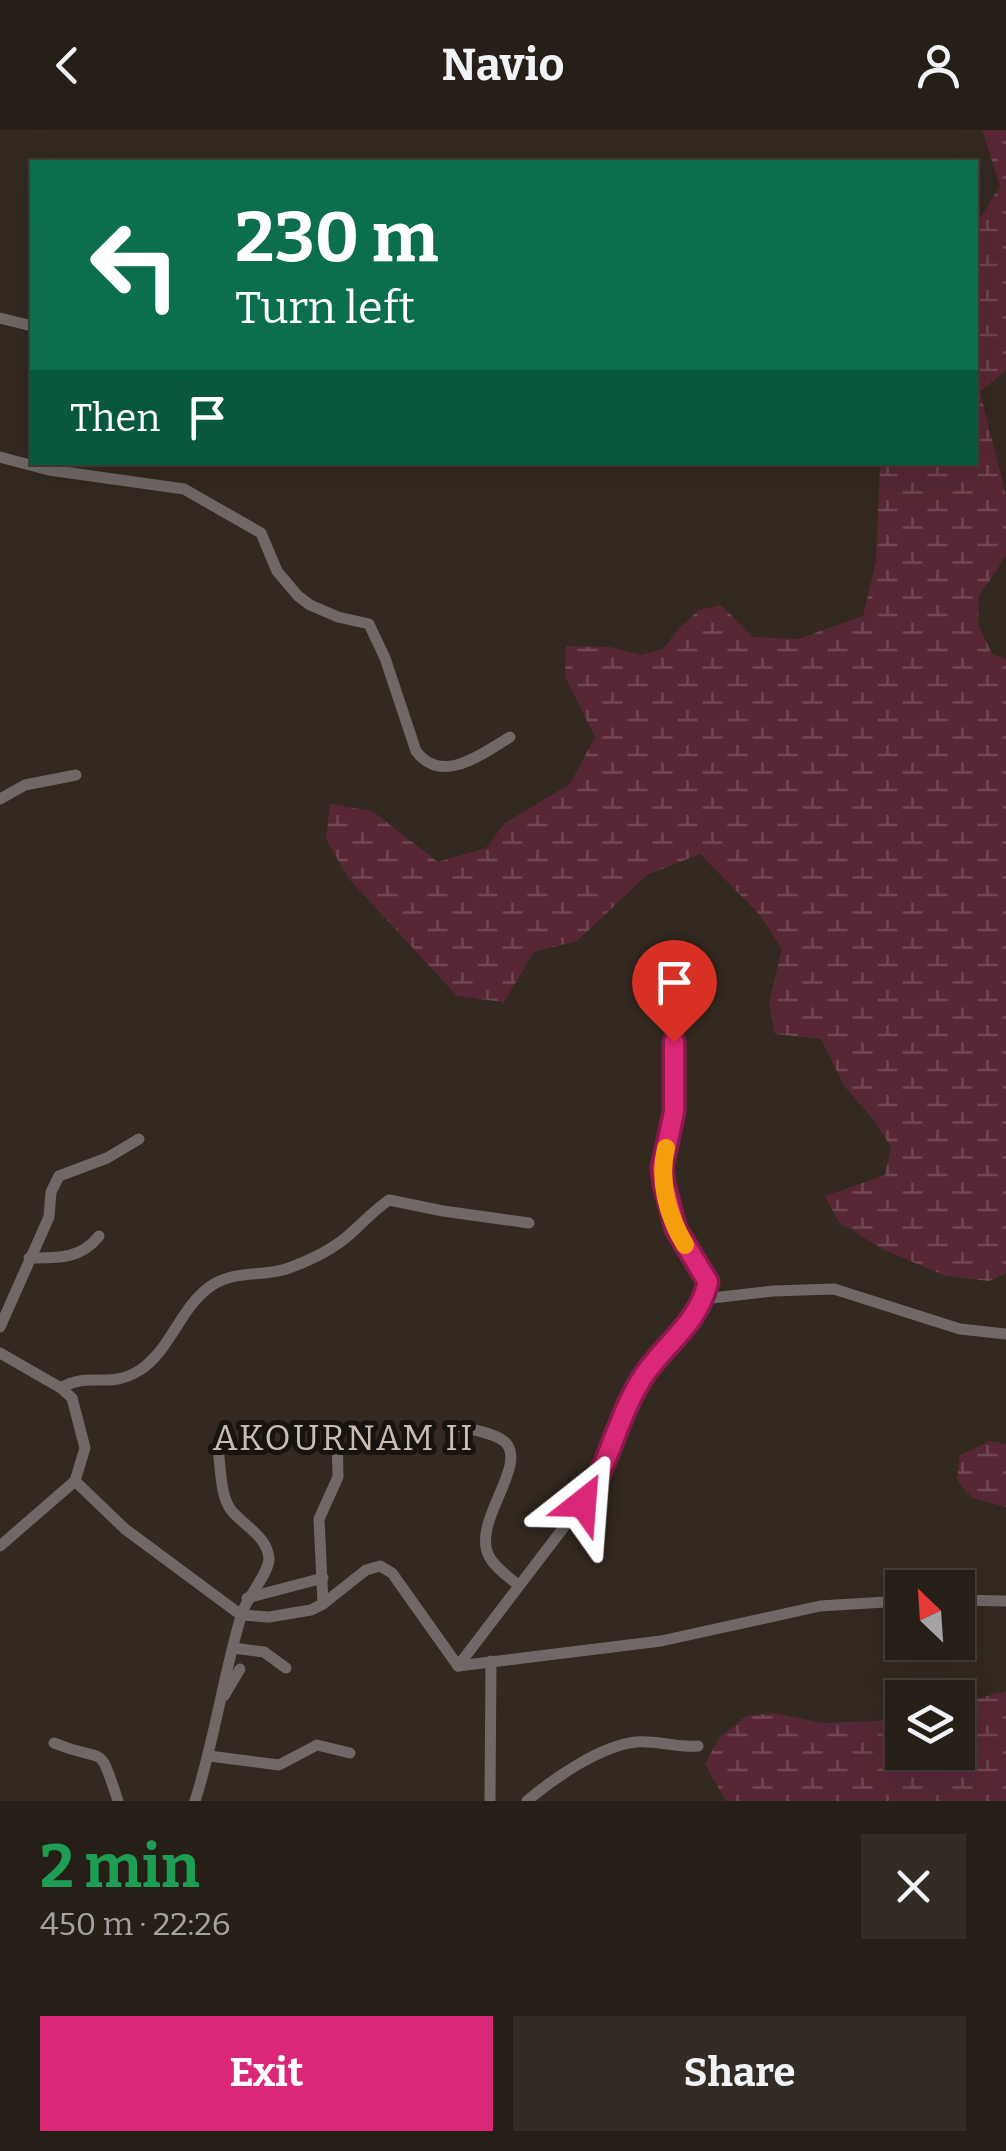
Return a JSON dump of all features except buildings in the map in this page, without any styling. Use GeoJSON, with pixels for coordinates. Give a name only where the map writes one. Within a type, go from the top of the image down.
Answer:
{"type":"FeatureCollection","features":[{"type":"Feature","properties":{"kind":"street"},"geometry":{"type":"LineString","coordinates":[[0,318],[30,326]]}},
{"type":"Feature","properties":{"kind":"street"},"geometry":{"type":"LineString","coordinates":[[0,457],[30,465]]}},
{"type":"Feature","properties":{"kind":"street"},"geometry":{"type":"LineString","coordinates":[[30,465],[184,489],[254,527],[268,544],[278,571],[298,596],[338,617],[369,624],[416,751],[427,762],[454,766],[510,737]]}},
{"type":"Feature","properties":{"kind":"street"},"geometry":{"type":"LineString","coordinates":[[0,799],[19,787],[76,775]]}},
{"type":"Feature","properties":{"kind":"street"},"geometry":{"type":"LineString","coordinates":[[458,1666],[593,1489],[624,1408],[645,1374],[685,1328],[704,1298],[708,1282],[676,1229],[662,1168],[674,1112],[674,1042]]}},
{"type":"Feature","properties":{"kind":"street"},"geometry":{"type":"LineString","coordinates":[[0,1327],[49,1217],[51,1192],[59,1176],[107,1158],[138,1139]]}},
{"type":"Feature","properties":{"kind":"street"},"geometry":{"type":"LineString","coordinates":[[61,1388],[84,1378],[109,1382],[134,1373],[156,1355],[196,1298],[213,1285],[227,1278],[278,1272],[316,1256],[346,1238],[388,1200],[529,1223]]}},
{"type":"Feature","properties":{"kind":"street"},"geometry":{"type":"LineString","coordinates":[[28,1258],[66,1257],[88,1248],[98,1236]]}},
{"type":"Feature","properties":{"kind":"street"},"geometry":{"type":"LineString","coordinates":[[704,1298],[834,1289],[960,1328],[1006,1334]]}},
{"type":"Feature","properties":{"kind":"street"},"geometry":{"type":"LineString","coordinates":[[0,1352],[61,1388],[76,1405],[84,1439],[83,1462],[75,1480],[0,1546]]}},
{"type":"Feature","properties":{"kind":"street"},"geometry":{"type":"LineString","coordinates":[[460,1426],[500,1438],[509,1449],[511,1461],[492,1508],[486,1544],[489,1556],[518,1584]]}},
{"type":"Feature","properties":{"kind":"street"},"geometry":{"type":"LineString","coordinates":[[323,1604],[318,1519],[338,1478],[337,1428]]}},
{"type":"Feature","properties":{"kind":"street"},"geometry":{"type":"LineString","coordinates":[[195,1801],[241,1615],[269,1558],[257,1535],[225,1499],[218,1450]]}},
{"type":"Feature","properties":{"kind":"street"},"geometry":{"type":"LineString","coordinates":[[75,1480],[125,1529],[241,1615],[288,1616],[323,1604],[366,1570],[380,1566],[392,1574],[458,1666]]}},
{"type":"Feature","properties":{"kind":"street"},"geometry":{"type":"LineString","coordinates":[[247,1598],[323,1578]]}},
{"type":"Feature","properties":{"kind":"street"},"geometry":{"type":"LineString","coordinates":[[975,1600],[1006,1601]]}},
{"type":"Feature","properties":{"kind":"street"},"geometry":{"type":"LineString","coordinates":[[458,1666],[661,1640],[820,1606],[885,1602]]}},
{"type":"Feature","properties":{"kind":"street"},"geometry":{"type":"LineString","coordinates":[[232,1648],[264,1652],[286,1668]]}},
{"type":"Feature","properties":{"kind":"street"},"geometry":{"type":"LineString","coordinates":[[490,1801],[491,1662]]}},
{"type":"Feature","properties":{"kind":"street"},"geometry":{"type":"LineString","coordinates":[[218,1704],[240,1669]]}},
{"type":"Feature","properties":{"kind":"street"},"geometry":{"type":"LineString","coordinates":[[527,1801],[590,1758],[636,1742],[698,1746]]}},
{"type":"Feature","properties":{"kind":"street"},"geometry":{"type":"LineString","coordinates":[[54,1743],[94,1752],[104,1760],[118,1801]]}},
{"type":"Feature","properties":{"kind":"street"},"geometry":{"type":"LineString","coordinates":[[209,1756],[279,1765],[317,1746],[350,1753]]}},
{"type":"Feature","properties":{"kind":"green space"},"geometry":{"type":"Polygon","coordinates":[[[982,130],[1006,130],[1006,370],[980,392],[1006,495],[1006,556],[979,596],[978,624],[992,654],[1006,659],[1006,1273],[989,1281],[946,1276],[882,1249],[839,1222],[825,1196],[885,1175],[891,1147],[844,1086],[821,1039],[775,1034],[769,1003],[782,949],[759,914],[700,854],[647,875],[577,941],[534,952],[504,1002],[457,996],[349,879],[326,839],[330,804],[372,811],[438,862],[486,848],[505,823],[570,784],[595,737],[565,677],[566,646],[610,647],[641,655],[663,649],[699,610],[721,605],[753,637],[798,639],[863,616],[876,561],[880,465],[978,465],[978,221],[1000,186],[982,130]]]}},
{"type":"Feature","properties":{"kind":"green space"},"geometry":{"type":"Polygon","coordinates":[[[990,1441],[1006,1444],[1006,1507],[972,1498],[957,1480],[960,1455],[990,1441]]]}},
{"type":"Feature","properties":{"kind":"green space"},"geometry":{"type":"Polygon","coordinates":[[[1006,1691],[1006,1801],[726,1801],[705,1764],[720,1737],[746,1716],[774,1713],[822,1723],[885,1721],[885,1770],[975,1770],[975,1699],[1006,1691]]]}},
{"type":"Feature","properties":{"kind":"slow traffic"},"geometry":{"type":"LineString","coordinates":[[666,1148],[664,1184],[671,1217],[685,1245]]}},
{"type":"Feature","properties":{"kind":"district","name":"AKOURNAM II"},"geometry":{"type":"Point","coordinates":[344,1438]}},
{"type":"Feature","properties":{"kind":"route"},"geometry":{"type":"LineString","coordinates":[[583,1503],[602,1471],[624,1408],[654,1361],[696,1313],[708,1282],[676,1229],[664,1184],[662,1168],[674,1112],[674,1042]]}}]}
